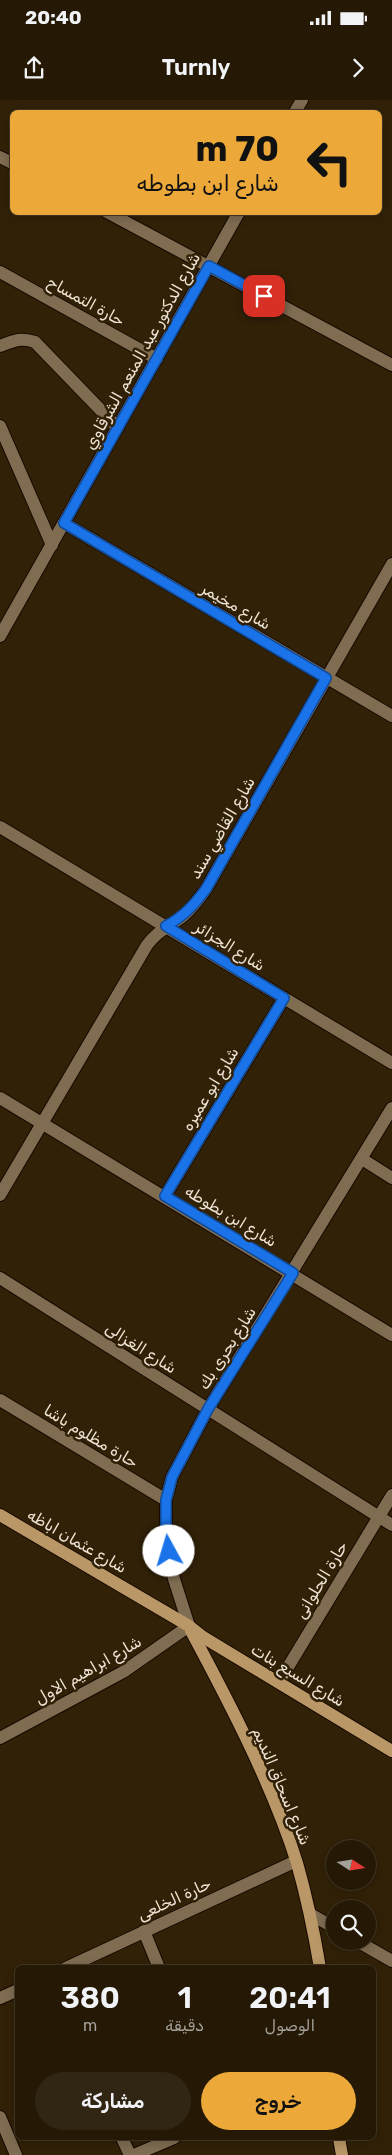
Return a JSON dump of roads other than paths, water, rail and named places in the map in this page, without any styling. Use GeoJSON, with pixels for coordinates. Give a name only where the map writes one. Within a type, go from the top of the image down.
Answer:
{"type":"FeatureCollection","features":[{"type":"Feature","properties":{"kind":"main road","name":"شارع عثمان اباظه"},"geometry":{"type":"LineString","coordinates":[[0,1515],[189,1626]]}},
{"type":"Feature","properties":{"kind":"main road","name":"شارع السبع بنات"},"geometry":{"type":"LineString","coordinates":[[189,1626],[203,1637],[392,1751]]}},
{"type":"Feature","properties":{"kind":"main road","name":"شارع اسحاق النديم"},"geometry":{"type":"LineString","coordinates":[[189,1626],[248,1744],[296,1861],[310,1914],[319,1965]]}},
{"type":"Feature","properties":{"kind":"main road"},"geometry":{"type":"LineString","coordinates":[[339,2140],[342,2155]]}},
{"type":"Feature","properties":{"kind":"street"},"geometry":{"type":"LineString","coordinates":[[113,215],[392,365]]}},
{"type":"Feature","properties":{"kind":"street","name":"شارع الدكتور عبد المنعم الشرقاوي"},"geometry":{"type":"LineString","coordinates":[[0,636],[237,215]]}},
{"type":"Feature","properties":{"kind":"street","name":"حارة التمساح"},"geometry":{"type":"LineString","coordinates":[[0,272],[157,359]]}},
{"type":"Feature","properties":{"kind":"street"},"geometry":{"type":"LineString","coordinates":[[0,346],[15,340],[26,339],[34,342],[118,428]]}},
{"type":"Feature","properties":{"kind":"street"},"geometry":{"type":"LineString","coordinates":[[0,426],[52,545]]}},
{"type":"Feature","properties":{"kind":"street","name":"شارع مخيمر"},"geometry":{"type":"LineString","coordinates":[[64,523],[392,716]]}},
{"type":"Feature","properties":{"kind":"street","name":"شارع القاضي سند"},"geometry":{"type":"LineString","coordinates":[[0,1194],[147,945],[155,934],[181,917],[194,905],[206,889],[392,564]]}},
{"type":"Feature","properties":{"kind":"street","name":"شارع الجزائر"},"geometry":{"type":"LineString","coordinates":[[2,831],[166,926],[392,1063]]}},
{"type":"Feature","properties":{"kind":"street","name":"شارع ابو عميره"},"geometry":{"type":"LineString","coordinates":[[165,1196],[284,998]]}},
{"type":"Feature","properties":{"kind":"street","name":"شارع ابن بطوطه"},"geometry":{"type":"LineString","coordinates":[[0,1098],[293,1273],[392,1335]]}},
{"type":"Feature","properties":{"kind":"street","name":"شارع بحرى بك"},"geometry":{"type":"LineString","coordinates":[[189,1626],[174,1579],[166,1537],[166,1500],[172,1477],[208,1409],[293,1273],[392,1108]]}},
{"type":"Feature","properties":{"kind":"street"},"geometry":{"type":"LineString","coordinates":[[362,1159],[392,1178]]}},
{"type":"Feature","properties":{"kind":"street","name":"شارع الغزالى"},"geometry":{"type":"LineString","coordinates":[[0,1278],[392,1525]]}},
{"type":"Feature","properties":{"kind":"street","name":"حارة مظلوم باشا"},"geometry":{"type":"LineString","coordinates":[[0,1400],[166,1500]]}},
{"type":"Feature","properties":{"kind":"street","name":"حارة الحلوانى"},"geometry":{"type":"LineString","coordinates":[[279,1682],[392,1495]]}},
{"type":"Feature","properties":{"kind":"street","name":"شارع ابراهيم الاول"},"geometry":{"type":"LineString","coordinates":[[0,1738],[123,1672],[189,1626]]}},
{"type":"Feature","properties":{"kind":"street","name":"حارة الخلعى"},"geometry":{"type":"LineString","coordinates":[[72,1965],[296,1861]]}},
{"type":"Feature","properties":{"kind":"street"},"geometry":{"type":"LineString","coordinates":[[310,1914],[326,1923]]}},
{"type":"Feature","properties":{"kind":"street"},"geometry":{"type":"LineString","coordinates":[[144,1931],[158,1965]]}},
{"type":"Feature","properties":{"kind":"street"},"geometry":{"type":"LineString","coordinates":[[373,1950],[392,1961]]}},
{"type":"Feature","properties":{"kind":"street"},"geometry":{"type":"LineString","coordinates":[[0,1998],[15,1991]]}},
{"type":"Feature","properties":{"kind":"street"},"geometry":{"type":"LineString","coordinates":[[0,2117],[16,2155]]}},
{"type":"Feature","properties":{"kind":"street"},"geometry":{"type":"LineString","coordinates":[[123,2140],[130,2155]]}},
{"type":"Feature","properties":{"kind":"street"},"geometry":{"type":"LineString","coordinates":[[134,2155],[169,2140]]}}]}
